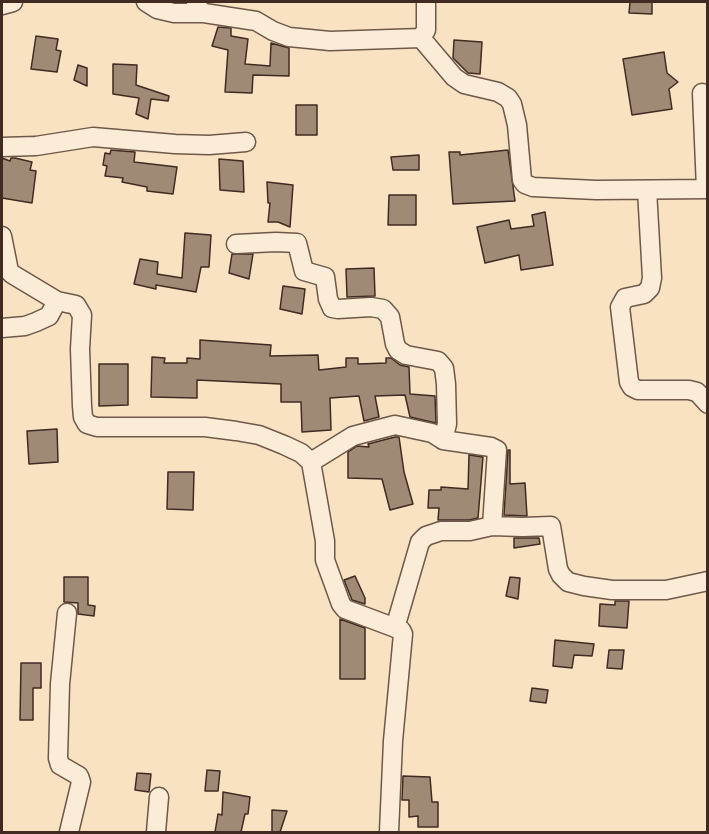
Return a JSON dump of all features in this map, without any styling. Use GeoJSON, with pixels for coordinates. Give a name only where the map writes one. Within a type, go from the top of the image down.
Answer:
{"type":"FeatureCollection","features":[{"type":"Feature","properties":{"kind":"street"},"geometry":{"type":"LineString","coordinates":[[2,5],[13,2]]}},
{"type":"Feature","properties":{"kind":"street"},"geometry":{"type":"LineString","coordinates":[[146,2],[157,9],[174,13],[200,7],[256,21],[289,38],[330,41],[421,38]]}},
{"type":"Feature","properties":{"kind":"street"},"geometry":{"type":"LineString","coordinates":[[421,38],[426,30],[426,2]]}},
{"type":"Feature","properties":{"kind":"street"},"geometry":{"type":"LineString","coordinates":[[421,38],[454,77],[464,84],[504,95],[512,104],[517,125],[522,180],[533,187],[596,190],[707,189],[702,93]]}},
{"type":"Feature","properties":{"kind":"street"},"geometry":{"type":"LineString","coordinates":[[2,147],[36,146],[93,137],[175,144],[209,145],[246,142]]}},
{"type":"Feature","properties":{"kind":"street"},"geometry":{"type":"LineString","coordinates":[[647,190],[652,268],[650,288],[644,294],[625,298],[620,308],[629,382],[638,390],[697,392],[708,404]]}},
{"type":"Feature","properties":{"kind":"street"},"geometry":{"type":"LineString","coordinates":[[2,236],[9,271],[16,279],[57,301],[76,305],[82,315],[80,349],[82,406],[83,417],[87,424],[97,427],[236,430],[259,435],[284,445],[301,453],[311,462],[325,541],[325,560],[341,604],[345,609],[401,630],[403,640],[393,741],[389,832]]}},
{"type":"Feature","properties":{"kind":"street"},"geometry":{"type":"LineString","coordinates":[[236,244],[297,243],[304,272],[326,277],[328,299],[333,308],[383,309],[390,317],[398,350],[406,355],[438,361],[444,368],[446,384],[447,424],[443,441]]}},
{"type":"Feature","properties":{"kind":"street"},"geometry":{"type":"LineString","coordinates":[[2,328],[25,326],[49,316],[57,301]]}},
{"type":"Feature","properties":{"kind":"street"},"geometry":{"type":"LineString","coordinates":[[311,462],[353,436],[395,425],[432,433],[443,441],[491,447],[497,450],[492,526]]}},
{"type":"Feature","properties":{"kind":"street"},"geometry":{"type":"LineString","coordinates":[[395,628],[420,542],[426,536],[441,531],[470,531],[492,526],[551,526],[561,575],[568,582],[584,586],[612,590],[666,590],[708,580]]}},
{"type":"Feature","properties":{"kind":"street"},"geometry":{"type":"LineString","coordinates":[[67,613],[60,684],[58,758],[60,765],[79,776],[81,782],[69,832]]}},
{"type":"Feature","properties":{"kind":"street"},"geometry":{"type":"LineString","coordinates":[[156,832],[159,797]]}},
{"type":"Feature","properties":{"kind":"building"},"geometry":{"type":"Polygon","coordinates":[[[630,2],[652,2],[652,14],[629,13],[630,2]]]}},
{"type":"Feature","properties":{"kind":"building"},"geometry":{"type":"Polygon","coordinates":[[[218,27],[231,28],[231,36],[248,39],[245,64],[270,66],[271,43],[289,48],[289,76],[253,75],[252,93],[225,92],[228,50],[212,46],[218,27]]]}},
{"type":"Feature","properties":{"kind":"building"},"geometry":{"type":"Polygon","coordinates":[[[36,36],[58,39],[56,50],[61,51],[57,72],[31,69],[36,36]]]}},
{"type":"Feature","properties":{"kind":"building"},"geometry":{"type":"Polygon","coordinates":[[[454,40],[482,42],[480,74],[468,73],[453,58],[454,40]]]}},
{"type":"Feature","properties":{"kind":"building"},"geometry":{"type":"Polygon","coordinates":[[[664,52],[667,73],[678,82],[669,89],[672,109],[632,115],[623,59],[664,52]]]}},
{"type":"Feature","properties":{"kind":"building"},"geometry":{"type":"Polygon","coordinates":[[[113,64],[137,65],[136,85],[169,96],[168,101],[151,99],[148,119],[136,114],[139,98],[113,94],[113,64]]]}},
{"type":"Feature","properties":{"kind":"building"},"geometry":{"type":"Polygon","coordinates":[[[78,65],[87,68],[87,86],[74,80],[78,65]]]}},
{"type":"Feature","properties":{"kind":"building"},"geometry":{"type":"Polygon","coordinates":[[[296,105],[317,105],[317,135],[296,135],[296,105]]]}},
{"type":"Feature","properties":{"kind":"building"},"geometry":{"type":"Polygon","coordinates":[[[111,150],[135,152],[134,162],[177,167],[173,194],[147,191],[147,187],[122,182],[123,178],[105,176],[107,166],[103,165],[105,153],[110,154],[111,150]]]}},
{"type":"Feature","properties":{"kind":"building"},"geometry":{"type":"Polygon","coordinates":[[[508,150],[515,201],[453,204],[449,152],[460,152],[460,155],[508,150]]]}},
{"type":"Feature","properties":{"kind":"building"},"geometry":{"type":"Polygon","coordinates":[[[419,155],[419,170],[393,170],[391,157],[419,155]]]}},
{"type":"Feature","properties":{"kind":"building"},"geometry":{"type":"Polygon","coordinates":[[[2,158],[10,161],[11,158],[15,158],[32,162],[30,170],[36,171],[32,203],[2,198],[2,158]]]}},
{"type":"Feature","properties":{"kind":"building"},"geometry":{"type":"Polygon","coordinates":[[[219,159],[243,161],[244,192],[220,190],[219,159]]]}},
{"type":"Feature","properties":{"kind":"building"},"geometry":{"type":"Polygon","coordinates":[[[267,182],[293,185],[290,227],[278,222],[268,222],[270,203],[268,203],[267,182]]]}},
{"type":"Feature","properties":{"kind":"building"},"geometry":{"type":"Polygon","coordinates":[[[389,195],[416,195],[416,225],[388,225],[389,195]]]}},
{"type":"Feature","properties":{"kind":"building"},"geometry":{"type":"Polygon","coordinates":[[[545,212],[553,265],[521,270],[519,255],[485,263],[477,227],[509,220],[511,229],[534,226],[532,215],[545,212]]]}},
{"type":"Feature","properties":{"kind":"building"},"geometry":{"type":"Polygon","coordinates":[[[185,233],[211,235],[209,267],[201,267],[196,292],[156,285],[156,289],[134,284],[140,259],[158,262],[157,274],[182,278],[185,233]]]}},
{"type":"Feature","properties":{"kind":"building"},"geometry":{"type":"Polygon","coordinates":[[[232,254],[253,254],[249,279],[229,273],[232,254]]]}},
{"type":"Feature","properties":{"kind":"building"},"geometry":{"type":"Polygon","coordinates":[[[374,268],[375,296],[347,297],[346,269],[374,268]]]}},
{"type":"Feature","properties":{"kind":"building"},"geometry":{"type":"Polygon","coordinates":[[[283,286],[305,289],[302,314],[280,309],[283,286]]]}},
{"type":"Feature","properties":{"kind":"building"},"geometry":{"type":"Polygon","coordinates":[[[200,340],[271,345],[270,356],[318,355],[319,370],[346,367],[346,358],[358,358],[358,364],[386,363],[386,358],[391,358],[400,365],[409,367],[410,394],[435,396],[436,423],[410,417],[405,395],[375,396],[379,417],[364,421],[359,396],[330,398],[331,430],[302,432],[301,402],[281,402],[281,384],[197,380],[197,398],[151,397],[152,357],[165,358],[164,363],[187,363],[187,358],[200,359],[200,340]]]}},
{"type":"Feature","properties":{"kind":"building"},"geometry":{"type":"Polygon","coordinates":[[[99,364],[128,364],[128,405],[99,406],[99,364]]]}},
{"type":"Feature","properties":{"kind":"building"},"geometry":{"type":"Polygon","coordinates":[[[57,429],[58,462],[29,464],[27,431],[57,429]]]}},
{"type":"Feature","properties":{"kind":"building"},"geometry":{"type":"Polygon","coordinates":[[[399,437],[404,472],[413,504],[390,510],[382,479],[348,478],[348,452],[357,446],[369,447],[368,444],[399,437]]]}},
{"type":"Feature","properties":{"kind":"building"},"geometry":{"type":"Polygon","coordinates":[[[508,450],[510,450],[510,484],[525,483],[527,516],[504,515],[508,450]]]}},
{"type":"Feature","properties":{"kind":"building"},"geometry":{"type":"Polygon","coordinates":[[[469,455],[483,457],[478,518],[438,520],[439,508],[428,508],[429,490],[441,490],[441,487],[468,489],[469,455]]]}},
{"type":"Feature","properties":{"kind":"building"},"geometry":{"type":"Polygon","coordinates":[[[168,472],[194,472],[193,510],[167,509],[168,472]]]}},
{"type":"Feature","properties":{"kind":"building"},"geometry":{"type":"Polygon","coordinates":[[[514,538],[539,538],[540,544],[514,548],[514,538]]]}},
{"type":"Feature","properties":{"kind":"building"},"geometry":{"type":"Polygon","coordinates":[[[355,576],[365,598],[365,604],[352,600],[344,580],[355,576]]]}},
{"type":"Feature","properties":{"kind":"building"},"geometry":{"type":"Polygon","coordinates":[[[64,577],[88,577],[88,605],[95,606],[94,616],[78,614],[78,603],[64,602],[64,577]]]}},
{"type":"Feature","properties":{"kind":"building"},"geometry":{"type":"Polygon","coordinates":[[[510,577],[520,578],[518,599],[506,596],[510,577]]]}},
{"type":"Feature","properties":{"kind":"building"},"geometry":{"type":"Polygon","coordinates":[[[615,601],[629,601],[627,628],[599,626],[600,604],[615,605],[615,601]]]}},
{"type":"Feature","properties":{"kind":"building"},"geometry":{"type":"Polygon","coordinates":[[[340,619],[365,628],[365,679],[340,679],[340,619]]]}},
{"type":"Feature","properties":{"kind":"building"},"geometry":{"type":"Polygon","coordinates":[[[555,640],[594,644],[592,656],[574,655],[572,668],[553,666],[555,640]]]}},
{"type":"Feature","properties":{"kind":"building"},"geometry":{"type":"Polygon","coordinates":[[[609,650],[624,650],[622,669],[607,668],[609,650]]]}},
{"type":"Feature","properties":{"kind":"building"},"geometry":{"type":"Polygon","coordinates":[[[21,663],[41,663],[41,688],[33,688],[33,720],[20,720],[21,663]]]}},
{"type":"Feature","properties":{"kind":"building"},"geometry":{"type":"Polygon","coordinates":[[[532,688],[548,690],[546,703],[530,701],[532,688]]]}},
{"type":"Feature","properties":{"kind":"building"},"geometry":{"type":"Polygon","coordinates":[[[207,770],[220,771],[218,791],[205,791],[207,770]]]}},
{"type":"Feature","properties":{"kind":"building"},"geometry":{"type":"Polygon","coordinates":[[[137,773],[151,774],[149,792],[135,790],[137,773]]]}},
{"type":"Feature","properties":{"kind":"building"},"geometry":{"type":"Polygon","coordinates":[[[403,776],[430,777],[432,802],[438,802],[438,827],[418,827],[418,816],[409,817],[409,800],[402,800],[403,776]]]}},
{"type":"Feature","properties":{"kind":"building"},"geometry":{"type":"Polygon","coordinates":[[[223,792],[250,797],[248,814],[245,814],[241,832],[215,832],[218,814],[222,815],[223,792]]]}},
{"type":"Feature","properties":{"kind":"building"},"geometry":{"type":"Polygon","coordinates":[[[272,810],[287,811],[280,832],[272,832],[272,810]]]}}]}
